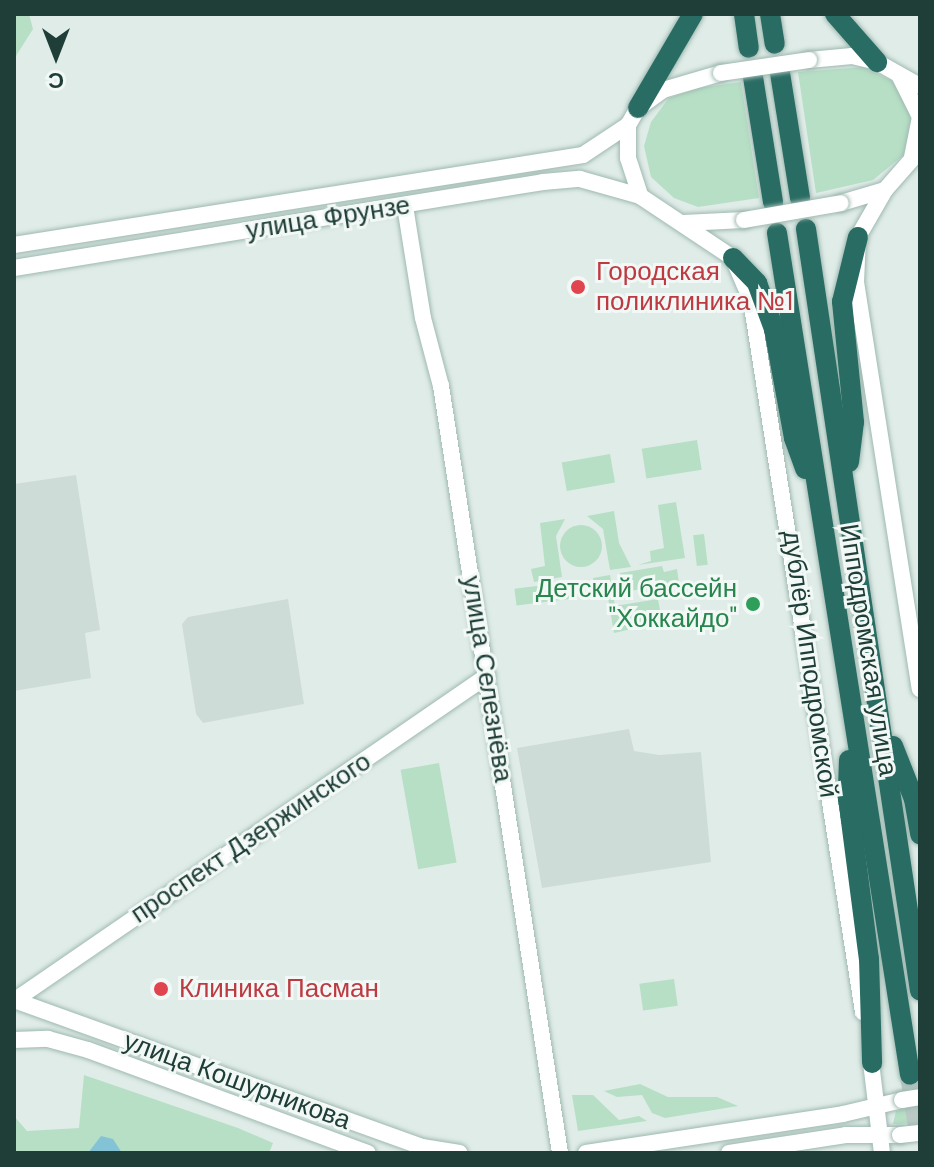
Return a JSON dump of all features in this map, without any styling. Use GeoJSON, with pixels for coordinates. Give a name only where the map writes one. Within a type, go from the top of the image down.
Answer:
{"type":"FeatureCollection","features":[{"type":"Feature","properties":{"kind":"highway"},"geometry":{"type":"LineString","coordinates":[[633,117],[693,14]]}},
{"type":"Feature","properties":{"kind":"highway"},"geometry":{"type":"LineString","coordinates":[[744,14],[749,48]]}},
{"type":"Feature","properties":{"kind":"highway"},"geometry":{"type":"LineString","coordinates":[[770,14],[775,44]]}},
{"type":"Feature","properties":{"kind":"highway"},"geometry":{"type":"LineString","coordinates":[[835,14],[877,62]]}},
{"type":"Feature","properties":{"kind":"highway"},"geometry":{"type":"LineString","coordinates":[[780,73],[800,198]]}},
{"type":"Feature","properties":{"kind":"highway"},"geometry":{"type":"LineString","coordinates":[[753,77],[773,202]]}},
{"type":"Feature","properties":{"kind":"highway","name":"Ипподромская улица"},"geometry":{"type":"LineString","coordinates":[[806,229],[920,991]]}},
{"type":"Feature","properties":{"kind":"highway","name":"Ипподромская улица"},"geometry":{"type":"LineString","coordinates":[[777,233],[850,712],[910,1075]]}},
{"type":"Feature","properties":{"kind":"highway"},"geometry":{"type":"LineString","coordinates":[[846,489],[854,422],[842,302],[858,237]]}},
{"type":"Feature","properties":{"kind":"highway"},"geometry":{"type":"LineString","coordinates":[[733,258],[757,283],[774,329],[794,438],[819,500]]}},
{"type":"Feature","properties":{"kind":"highway"},"geometry":{"type":"LineString","coordinates":[[850,712],[848,798],[869,959],[872,1063]]}},
{"type":"Feature","properties":{"kind":"highway"},"geometry":{"type":"LineString","coordinates":[[880,714],[914,799],[920,834]]}},
{"type":"Feature","properties":{"kind":"main road","name":"улица Фрунзе"},"geometry":{"type":"LineString","coordinates":[[14,245],[583,155],[663,90],[721,73],[809,60],[852,56],[877,62]]}},
{"type":"Feature","properties":{"kind":"main road"},"geometry":{"type":"LineString","coordinates":[[877,62],[920,86]]}},
{"type":"Feature","properties":{"kind":"main road"},"geometry":{"type":"LineString","coordinates":[[898,75],[920,117],[916,154],[885,190],[858,237],[861,322],[920,689]]}},
{"type":"Feature","properties":{"kind":"main road"},"geometry":{"type":"LineString","coordinates":[[633,117],[631,177],[640,196]]}},
{"type":"Feature","properties":{"kind":"main road","name":"улица Фрунзе"},"geometry":{"type":"LineString","coordinates":[[14,268],[580,179],[640,196],[681,223]]}},
{"type":"Feature","properties":{"kind":"main road"},"geometry":{"type":"LineString","coordinates":[[681,223],[744,220],[841,203],[885,190]]}},
{"type":"Feature","properties":{"kind":"main road","name":"улица Селезнёва"},"geometry":{"type":"LineString","coordinates":[[405,206],[423,318],[441,386],[560,1153]]}},
{"type":"Feature","properties":{"kind":"main road"},"geometry":{"type":"LineString","coordinates":[[681,223],[733,258]]}},
{"type":"Feature","properties":{"kind":"main road","name":"дублёр Ипподромской"},"geometry":{"type":"LineString","coordinates":[[733,258],[751,300],[778,454],[872,1063],[881,1145]]}},
{"type":"Feature","properties":{"kind":"main road","name":"проспект Дзержинского"},"geometry":{"type":"LineString","coordinates":[[14,1002],[487,676]]}},
{"type":"Feature","properties":{"kind":"main road","name":"улица Кошурникова"},"geometry":{"type":"LineString","coordinates":[[14,1002],[422,1147],[460,1153]]}},
{"type":"Feature","properties":{"kind":"main road","name":"улица Кошурникова"},"geometry":{"type":"LineString","coordinates":[[14,1040],[48,1039],[88,1050],[368,1153]]}},
{"type":"Feature","properties":{"kind":"main road"},"geometry":{"type":"LineString","coordinates":[[586,1153],[920,1097]]}},
{"type":"Feature","properties":{"kind":"main road"},"geometry":{"type":"LineString","coordinates":[[729,1153],[828,1137],[881,1145],[900,1135],[920,1133]]}},
{"type":"Feature","properties":{"kind":"shaded area"},"geometry":{"type":"Polygon","coordinates":[[[76,475],[100,630],[85,633],[91,678],[14,691],[14,484],[76,475]]]}},
{"type":"Feature","properties":{"kind":"shaded area"},"geometry":{"type":"Polygon","coordinates":[[[288,599],[304,704],[203,723],[196,714],[182,624],[188,617],[288,599]]]}},
{"type":"Feature","properties":{"kind":"shaded area"},"geometry":{"type":"Polygon","coordinates":[[[629,729],[634,751],[659,755],[701,752],[711,862],[542,888],[517,748],[629,729]]]}},
{"type":"Feature","properties":{"kind":"green space"},"geometry":{"type":"Polygon","coordinates":[[[14,14],[29,14],[33,29],[14,59],[14,14]]]}},
{"type":"Feature","properties":{"kind":"green space"},"geometry":{"type":"Polygon","coordinates":[[[863,67],[892,81],[908,105],[913,130],[906,153],[873,180],[816,193],[798,72],[863,67]]]}},
{"type":"Feature","properties":{"kind":"green space"},"geometry":{"type":"Polygon","coordinates":[[[741,82],[759,198],[698,207],[674,198],[651,177],[644,146],[651,122],[669,98],[698,88],[741,82]]]}},
{"type":"Feature","properties":{"kind":"green space"},"geometry":{"type":"Polygon","coordinates":[[[697,440],[702,470],[646,478],[642,449],[697,440]]]}},
{"type":"Feature","properties":{"kind":"green space"},"geometry":{"type":"Polygon","coordinates":[[[610,454],[615,483],[567,491],[562,463],[610,454]]]}},
{"type":"Feature","properties":{"kind":"green space"},"geometry":{"type":"Polygon","coordinates":[[[676,502],[685,558],[638,565],[651,561],[650,551],[664,548],[658,505],[676,502]]]}},
{"type":"Feature","properties":{"kind":"green space"},"geometry":{"type":"Polygon","coordinates":[[[614,511],[619,543],[631,567],[610,570],[603,529],[587,516],[614,511]]]}},
{"type":"Feature","properties":{"kind":"green space"},"geometry":{"type":"Polygon","coordinates":[[[565,519],[556,536],[562,577],[534,582],[531,569],[545,566],[540,523],[565,519]]]}},
{"type":"Feature","properties":{"kind":"green space"},"geometry":{"type":"Polygon","coordinates":[[[581,525],[596,531],[602,546],[596,561],[581,567],[566,561],[560,546],[566,531],[581,525]]]}},
{"type":"Feature","properties":{"kind":"green space"},"geometry":{"type":"Polygon","coordinates":[[[704,534],[708,565],[697,566],[693,535],[704,534]]]}},
{"type":"Feature","properties":{"kind":"green space"},"geometry":{"type":"Polygon","coordinates":[[[662,566],[664,572],[677,569],[679,583],[623,592],[620,573],[662,566]]]}},
{"type":"Feature","properties":{"kind":"green space"},"geometry":{"type":"Polygon","coordinates":[[[610,575],[615,606],[658,599],[662,622],[614,633],[607,592],[595,594],[593,578],[610,575]]]}},
{"type":"Feature","properties":{"kind":"green space"},"geometry":{"type":"Polygon","coordinates":[[[569,582],[571,599],[516,606],[514,589],[569,582]]]}},
{"type":"Feature","properties":{"kind":"green space"},"geometry":{"type":"Polygon","coordinates":[[[439,763],[457,862],[418,869],[401,770],[439,763]]]}},
{"type":"Feature","properties":{"kind":"green space"},"geometry":{"type":"Polygon","coordinates":[[[674,979],[678,1006],[643,1011],[639,984],[674,979]]]}},
{"type":"Feature","properties":{"kind":"green space"},"geometry":{"type":"Polygon","coordinates":[[[84,1075],[273,1143],[269,1153],[14,1153],[14,1116],[27,1131],[79,1128],[84,1075]]]}},
{"type":"Feature","properties":{"kind":"green space"},"geometry":{"type":"Polygon","coordinates":[[[640,1084],[668,1097],[717,1097],[738,1106],[665,1118],[652,1113],[642,1095],[617,1097],[604,1091],[640,1084]]]}},
{"type":"Feature","properties":{"kind":"green space"},"geometry":{"type":"Polygon","coordinates":[[[572,1095],[593,1095],[619,1120],[639,1116],[647,1121],[578,1131],[572,1095]]]}},
{"type":"Feature","properties":{"kind":"green space"},"geometry":{"type":"Polygon","coordinates":[[[920,1107],[920,1123],[893,1124],[896,1111],[920,1107]]]}},
{"type":"Feature","properties":{"kind":"water"},"geometry":{"type":"Polygon","coordinates":[[[101,1136],[113,1139],[122,1153],[88,1153],[101,1136]]]}},
{"type":"Feature","properties":{"kind":"tunnel"},"geometry":{"type":"LineString","coordinates":[[910,1075],[920,1140]]}},
{"type":"Feature","properties":{"kind":"place","name":"Городская поликлиника №1"},"geometry":{"type":"Point","coordinates":[578,287]}},
{"type":"Feature","properties":{"kind":"place","name":"Детский бассейн \"Хоккайдо\""},"geometry":{"type":"Point","coordinates":[753,604]}},
{"type":"Feature","properties":{"kind":"place","name":"Клиника Пасман"},"geometry":{"type":"Point","coordinates":[161,989]}}]}
